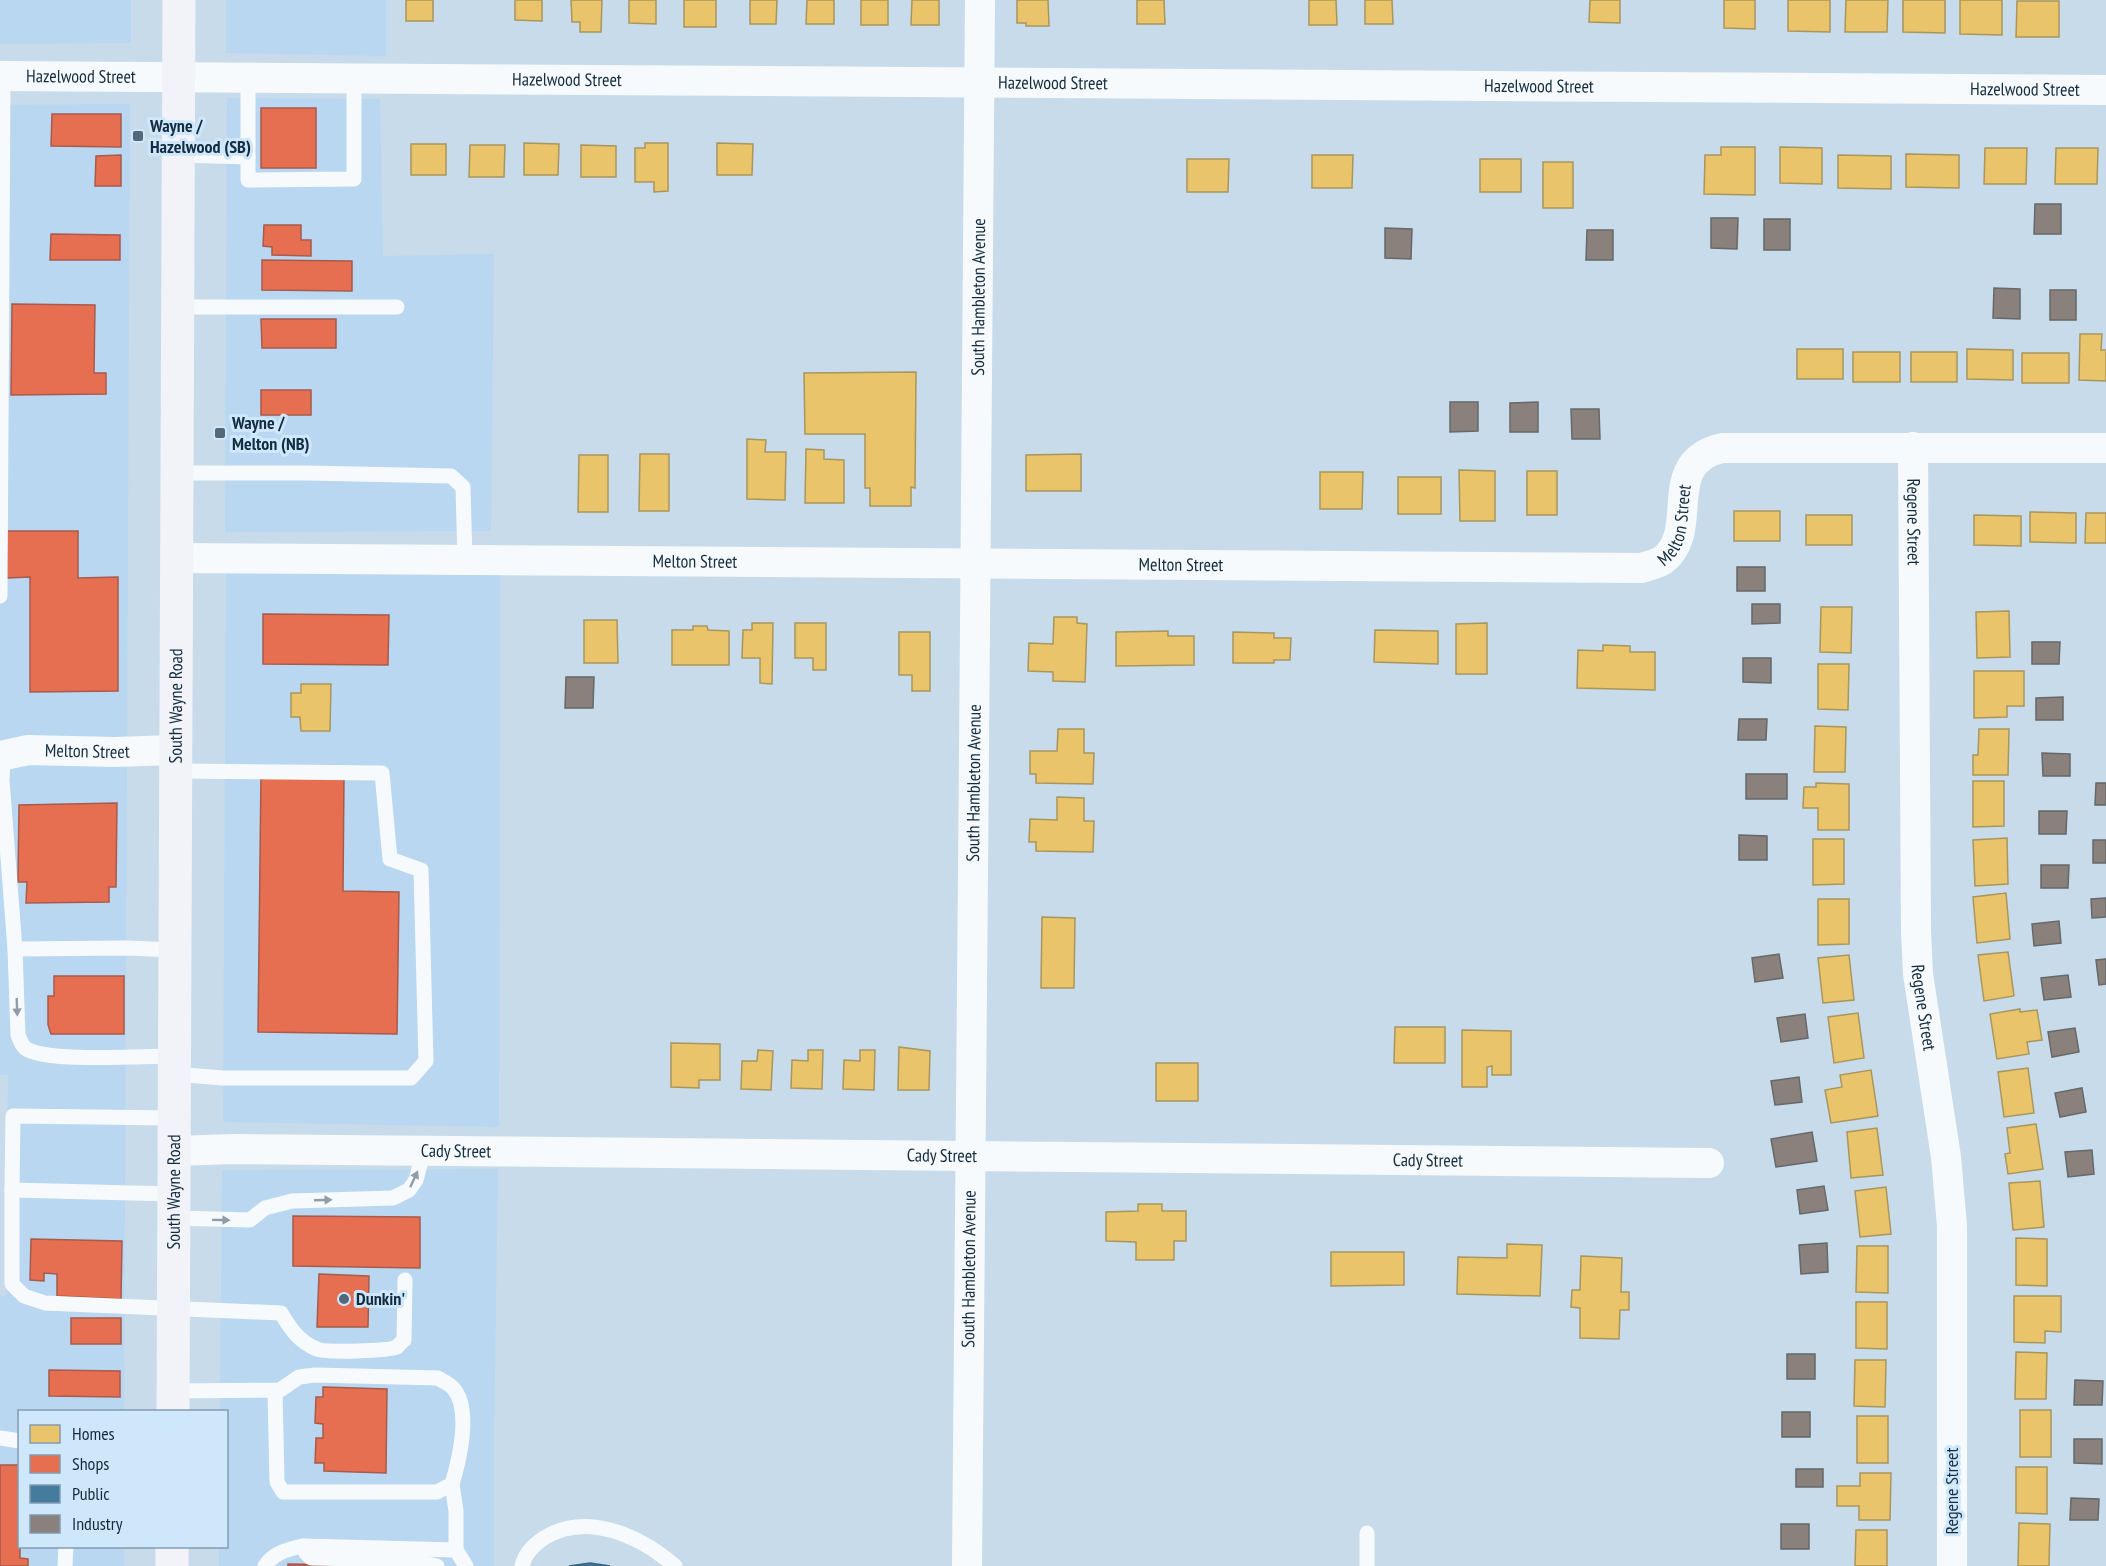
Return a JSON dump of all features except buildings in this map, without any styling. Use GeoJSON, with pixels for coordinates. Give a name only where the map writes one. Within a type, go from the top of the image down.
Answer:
{"type":"FeatureCollection","features":[{"type":"Feature","properties":{"kind":"main road","name":"South Wayne Road"},"geometry":{"type":"LineString","coordinates":[[173,1401],[179,0]]}},
{"type":"Feature","properties":{"kind":"main road"},"geometry":{"type":"LineString","coordinates":[[172,1548],[172,1566]]}},
{"type":"Feature","properties":{"kind":"street","name":"South Hambleton Avenue"},"geometry":{"type":"LineString","coordinates":[[967,1566],[980,0]]}},
{"type":"Feature","properties":{"kind":"street","name":"Hazelwood Street"},"geometry":{"type":"LineString","coordinates":[[2,76],[2106,90]]}},
{"type":"Feature","properties":{"kind":"street","name":"Regene Street"},"geometry":{"type":"LineString","coordinates":[[1913,447],[1916,931],[1918,974],[1946,1157],[1952,1226],[1952,1566]]}},
{"type":"Feature","properties":{"kind":"street","name":"Melton Street"},"geometry":{"type":"LineString","coordinates":[[176,558],[1641,568],[1662,560],[1674,548],[1681,526],[1686,476],[1698,458],[1709,451],[1722,448],[2106,448]]}},
{"type":"Feature","properties":{"kind":"street","name":"Melton Street"},"geometry":{"type":"LineString","coordinates":[[1,756],[28,750],[114,752],[175,760]]}},
{"type":"Feature","properties":{"kind":"street","name":"Cady Street"},"geometry":{"type":"LineString","coordinates":[[174,1151],[422,1150],[1709,1163]]}},
{"type":"Feature","properties":{"kind":"lane"},"geometry":{"type":"LineString","coordinates":[[0,596],[2,76]]}},
{"type":"Feature","properties":{"kind":"lane"},"geometry":{"type":"LineString","coordinates":[[248,77],[249,180],[354,179],[354,78]]}},
{"type":"Feature","properties":{"kind":"lane"},"geometry":{"type":"LineString","coordinates":[[178,155],[248,157]]}},
{"type":"Feature","properties":{"kind":"lane"},"geometry":{"type":"LineString","coordinates":[[177,307],[398,307]]}},
{"type":"Feature","properties":{"kind":"lane"},"geometry":{"type":"LineString","coordinates":[[177,473],[307,472],[451,476],[463,487],[465,560]]}},
{"type":"Feature","properties":{"kind":"lane"},"geometry":{"type":"LineString","coordinates":[[1,756],[15,949],[18,1035],[21,1044],[26,1049],[52,1056],[174,1065],[223,1078],[411,1078],[426,1061],[421,870],[390,859],[382,773],[175,760]]}},
{"type":"Feature","properties":{"kind":"lane"},"geometry":{"type":"LineString","coordinates":[[15,949],[175,950]]}},
{"type":"Feature","properties":{"kind":"lane"},"geometry":{"type":"LineString","coordinates":[[174,1118],[13,1116],[12,1284],[24,1296],[45,1303],[282,1313],[292,1332],[317,1349],[344,1351],[396,1347],[404,1340],[405,1280]]}},
{"type":"Feature","properties":{"kind":"lane"},"geometry":{"type":"LineString","coordinates":[[12,1190],[173,1206],[250,1220],[265,1208],[292,1201],[393,1198],[409,1190],[416,1180],[422,1150]]}},
{"type":"Feature","properties":{"kind":"lane"},"geometry":{"type":"LineString","coordinates":[[173,1401],[280,1390],[299,1377],[315,1375],[438,1378],[454,1389],[461,1407],[463,1433],[460,1456],[452,1484],[456,1511],[456,1550],[466,1566]]}},
{"type":"Feature","properties":{"kind":"lane"},"geometry":{"type":"LineString","coordinates":[[275,1390],[278,1482],[283,1492],[437,1492],[452,1484]]}},
{"type":"Feature","properties":{"kind":"lane"},"geometry":{"type":"LineString","coordinates":[[0,1438],[18,1441]]}},
{"type":"Feature","properties":{"kind":"lane"},"geometry":{"type":"LineString","coordinates":[[522,1566],[524,1557],[536,1543],[551,1534],[573,1526],[597,1527],[627,1534],[647,1545],[675,1566]]}},
{"type":"Feature","properties":{"kind":"lane"},"geometry":{"type":"LineString","coordinates":[[1367,1533],[1367,1566]]}},
{"type":"Feature","properties":{"kind":"lane"},"geometry":{"type":"LineString","coordinates":[[265,1566],[267,1562],[286,1549],[303,1546],[456,1550]]}},
{"type":"Feature","properties":{"kind":"lane"},"geometry":{"type":"LineString","coordinates":[[303,1546],[311,1558],[410,1560],[437,1566]]}},
{"type":"Feature","properties":{"kind":"lane"},"geometry":{"type":"LineString","coordinates":[[65,1566],[66,1548]]}},
{"type":"Feature","properties":{"kind":"shaded area"},"geometry":{"type":"Polygon","coordinates":[[[0,0],[131,0],[131,43],[0,44],[0,0]]]}},
{"type":"Feature","properties":{"kind":"shaded area"},"geometry":{"type":"Polygon","coordinates":[[[226,0],[386,0],[386,56],[226,53],[226,0]]]}},
{"type":"Feature","properties":{"kind":"shaded area"},"geometry":{"type":"Polygon","coordinates":[[[227,98],[380,99],[383,256],[494,254],[491,531],[225,532],[227,98]]]}},
{"type":"Feature","properties":{"kind":"shaded area"},"geometry":{"type":"Polygon","coordinates":[[[130,104],[124,1410],[18,1410],[18,1548],[124,1548],[124,1566],[0,1566],[0,1296],[6,1295],[8,1075],[0,1075],[0,105],[130,104]]]}},
{"type":"Feature","properties":{"kind":"shaded area"},"geometry":{"type":"Polygon","coordinates":[[[500,569],[499,1127],[223,1122],[226,570],[500,569]]]}},
{"type":"Feature","properties":{"kind":"shaded area"},"geometry":{"type":"Polygon","coordinates":[[[498,1169],[494,1566],[219,1566],[219,1548],[228,1548],[228,1410],[220,1410],[222,1170],[498,1169]]]}},
{"type":"Feature","properties":{"kind":"place","name":"Wayne / Hazelwood (SB)"},"geometry":{"type":"Point","coordinates":[138,136]}},
{"type":"Feature","properties":{"kind":"place","name":"Wayne / Melton (NB)"},"geometry":{"type":"Point","coordinates":[220,433]}},
{"type":"Feature","properties":{"kind":"place","name":"Dunkin'"},"geometry":{"type":"Point","coordinates":[344,1299]}}]}
